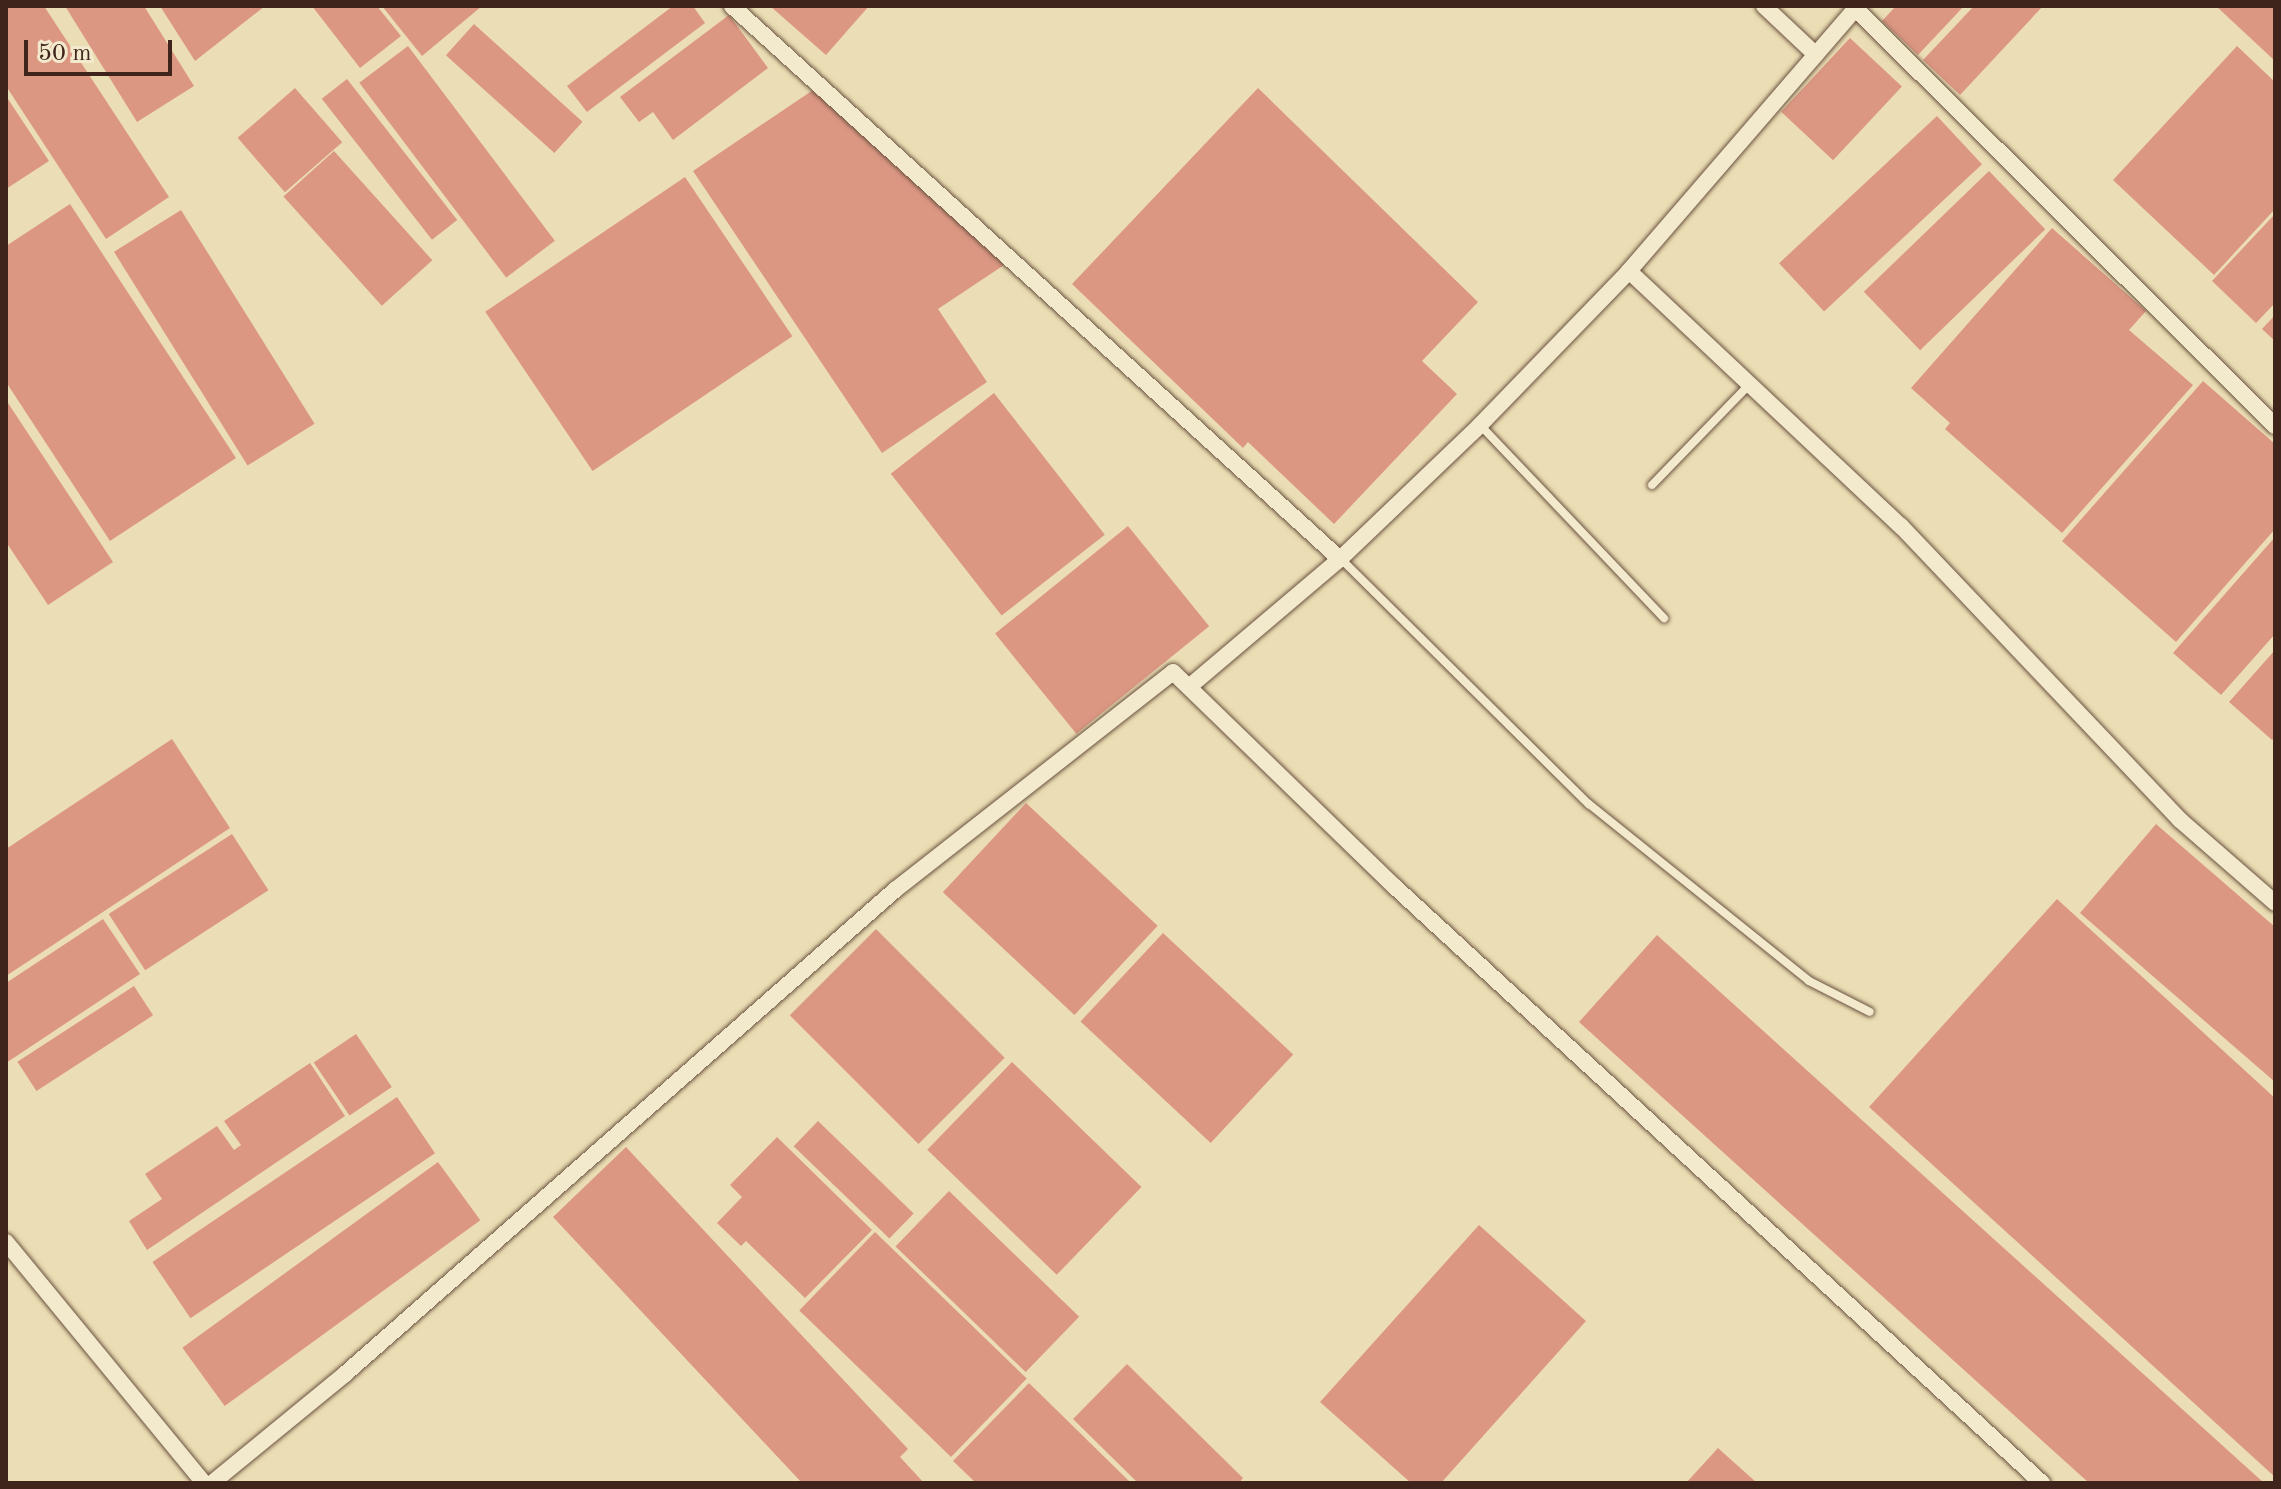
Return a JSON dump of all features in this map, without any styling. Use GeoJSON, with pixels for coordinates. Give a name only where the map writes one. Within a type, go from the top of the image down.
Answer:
{"type":"FeatureCollection","features":[{"type":"Feature","properties":{"kind":"street"},"geometry":{"type":"LineString","coordinates":[[732,6],[1340,559]]}},
{"type":"Feature","properties":{"kind":"street"},"geometry":{"type":"LineString","coordinates":[[1764,6],[1816,55]]}},
{"type":"Feature","properties":{"kind":"street"},"geometry":{"type":"LineString","coordinates":[[1189,687],[1340,559],[1480,425],[1629,271],[1857,8],[2275,426]]}},
{"type":"Feature","properties":{"kind":"street"},"geometry":{"type":"LineString","coordinates":[[1629,271],[1901,526],[2180,820],[2275,903]]}},
{"type":"Feature","properties":{"kind":"street"},"geometry":{"type":"LineString","coordinates":[[212,1483],[345,1374],[895,890],[1173,672],[1395,887],[2042,1483]]}},
{"type":"Feature","properties":{"kind":"street"},"geometry":{"type":"LineString","coordinates":[[6,1242],[204,1483]]}},
{"type":"Feature","properties":{"kind":"lane"},"geometry":{"type":"LineString","coordinates":[[1652,485],[1750,384]]}},
{"type":"Feature","properties":{"kind":"lane"},"geometry":{"type":"LineString","coordinates":[[1480,425],[1664,618]]}},
{"type":"Feature","properties":{"kind":"lane"},"geometry":{"type":"LineString","coordinates":[[1340,559],[1589,804],[1809,981],[1870,1012]]}},
{"type":"Feature","properties":{"kind":"building"},"geometry":{"type":"Polygon","coordinates":[[[6,6],[44,6],[169,197],[106,239],[6,86],[6,6]]]}},
{"type":"Feature","properties":{"kind":"building"},"geometry":{"type":"Polygon","coordinates":[[[65,6],[144,6],[194,86],[137,122],[65,6]]]}},
{"type":"Feature","properties":{"kind":"building"},"geometry":{"type":"Polygon","coordinates":[[[160,6],[265,6],[195,61],[160,6]]]}},
{"type":"Feature","properties":{"kind":"building"},"geometry":{"type":"Polygon","coordinates":[[[312,6],[377,6],[401,36],[360,68],[312,6]]]}},
{"type":"Feature","properties":{"kind":"building"},"geometry":{"type":"Polygon","coordinates":[[[382,6],[482,6],[422,56],[382,6]]]}},
{"type":"Feature","properties":{"kind":"building"},"geometry":{"type":"Polygon","coordinates":[[[673,6],[693,6],[705,23],[587,112],[567,86],[673,6]]]}},
{"type":"Feature","properties":{"kind":"building"},"geometry":{"type":"Polygon","coordinates":[[[770,6],[869,6],[826,55],[770,6]]]}},
{"type":"Feature","properties":{"kind":"building"},"geometry":{"type":"Polygon","coordinates":[[[1896,6],[1964,6],[1918,55],[1882,21],[1896,6]]]}},
{"type":"Feature","properties":{"kind":"building"},"geometry":{"type":"Polygon","coordinates":[[[1974,6],[2043,6],[1960,95],[1923,60],[1974,6]]]}},
{"type":"Feature","properties":{"kind":"building"},"geometry":{"type":"Polygon","coordinates":[[[2216,6],[2275,6],[2275,61],[2216,6]]]}},
{"type":"Feature","properties":{"kind":"building"},"geometry":{"type":"Polygon","coordinates":[[[729,15],[768,68],[673,140],[653,112],[639,122],[620,97],[729,15]]]}},
{"type":"Feature","properties":{"kind":"building"},"geometry":{"type":"Polygon","coordinates":[[[474,24],[582,122],[554,153],[446,55],[474,24]]]}},
{"type":"Feature","properties":{"kind":"building"},"geometry":{"type":"Polygon","coordinates":[[[1850,38],[1902,86],[1833,160],[1781,112],[1850,38]]]}},
{"type":"Feature","properties":{"kind":"building"},"geometry":{"type":"Polygon","coordinates":[[[408,46],[555,241],[506,278],[359,83],[408,46]]]}},
{"type":"Feature","properties":{"kind":"building"},"geometry":{"type":"Polygon","coordinates":[[[2237,46],[2275,82],[2275,209],[2214,275],[2113,180],[2237,46]]]}},
{"type":"Feature","properties":{"kind":"building"},"geometry":{"type":"Polygon","coordinates":[[[347,79],[457,220],[432,240],[322,99],[347,79]]]}},
{"type":"Feature","properties":{"kind":"building"},"geometry":{"type":"Polygon","coordinates":[[[295,88],[342,142],[285,192],[238,138],[295,88]]]}},
{"type":"Feature","properties":{"kind":"building"},"geometry":{"type":"Polygon","coordinates":[[[816,88],[1010,261],[938,309],[987,382],[882,453],[693,171],[816,88]]]}},
{"type":"Feature","properties":{"kind":"building"},"geometry":{"type":"Polygon","coordinates":[[[1258,88],[1478,302],[1422,361],[1457,394],[1334,524],[1248,442],[1243,448],[1072,284],[1258,88]]]}},
{"type":"Feature","properties":{"kind":"building"},"geometry":{"type":"Polygon","coordinates":[[[6,96],[49,161],[6,189],[6,96]]]}},
{"type":"Feature","properties":{"kind":"building"},"geometry":{"type":"Polygon","coordinates":[[[1937,116],[1982,164],[1824,312],[1779,263],[1937,116]]]}},
{"type":"Feature","properties":{"kind":"building"},"geometry":{"type":"Polygon","coordinates":[[[334,151],[432,260],[382,306],[283,197],[334,151]]]}},
{"type":"Feature","properties":{"kind":"building"},"geometry":{"type":"Polygon","coordinates":[[[1989,171],[2045,229],[1920,350],[1864,292],[1989,171]]]}},
{"type":"Feature","properties":{"kind":"building"},"geometry":{"type":"Polygon","coordinates":[[[685,177],[792,336],[593,471],[485,312],[685,177]]]}},
{"type":"Feature","properties":{"kind":"building"},"geometry":{"type":"Polygon","coordinates":[[[70,204],[236,458],[110,541],[6,382],[6,246],[70,204]]]}},
{"type":"Feature","properties":{"kind":"building"},"geometry":{"type":"Polygon","coordinates":[[[181,210],[315,424],[248,466],[114,252],[181,210]]]}},
{"type":"Feature","properties":{"kind":"building"},"geometry":{"type":"Polygon","coordinates":[[[2275,214],[2275,303],[2256,323],[2212,281],[2275,214]]]}},
{"type":"Feature","properties":{"kind":"building"},"geometry":{"type":"Polygon","coordinates":[[[2052,228],[2146,311],[2129,330],[2193,385],[2062,533],[1945,429],[1950,423],[1911,388],[2052,228]]]}},
{"type":"Feature","properties":{"kind":"building"},"geometry":{"type":"Polygon","coordinates":[[[2275,315],[2275,341],[2262,329],[2275,315]]]}},
{"type":"Feature","properties":{"kind":"building"},"geometry":{"type":"Polygon","coordinates":[[[2203,381],[2275,444],[2275,529],[2176,642],[2062,541],[2203,381]]]}},
{"type":"Feature","properties":{"kind":"building"},"geometry":{"type":"Polygon","coordinates":[[[994,393],[1105,535],[1002,615],[891,474],[994,393]]]}},
{"type":"Feature","properties":{"kind":"building"},"geometry":{"type":"Polygon","coordinates":[[[6,400],[113,562],[48,605],[6,542],[6,400]]]}},
{"type":"Feature","properties":{"kind":"building"},"geometry":{"type":"Polygon","coordinates":[[[1128,526],[1209,626],[1076,734],[995,634],[1128,526]]]}},
{"type":"Feature","properties":{"kind":"building"},"geometry":{"type":"Polygon","coordinates":[[[2275,537],[2275,634],[2221,695],[2173,653],[2275,537]]]}},
{"type":"Feature","properties":{"kind":"building"},"geometry":{"type":"Polygon","coordinates":[[[2275,650],[2275,737],[2272,740],[2229,702],[2275,650]]]}},
{"type":"Feature","properties":{"kind":"building"},"geometry":{"type":"Polygon","coordinates":[[[172,739],[230,828],[6,976],[6,849],[172,739]]]}},
{"type":"Feature","properties":{"kind":"building"},"geometry":{"type":"Polygon","coordinates":[[[1026,803],[1158,926],[1074,1015],[943,892],[1026,803]]]}},
{"type":"Feature","properties":{"kind":"building"},"geometry":{"type":"Polygon","coordinates":[[[2156,824],[2275,927],[2275,1082],[2080,913],[2156,824]]]}},
{"type":"Feature","properties":{"kind":"building"},"geometry":{"type":"Polygon","coordinates":[[[232,834],[268,890],[145,970],[109,914],[232,834]]]}},
{"type":"Feature","properties":{"kind":"building"},"geometry":{"type":"Polygon","coordinates":[[[2057,899],[2275,1098],[2275,1477],[1869,1107],[2057,899]]]}},
{"type":"Feature","properties":{"kind":"building"},"geometry":{"type":"Polygon","coordinates":[[[103,919],[140,974],[6,1063],[6,983],[103,919]]]}},
{"type":"Feature","properties":{"kind":"building"},"geometry":{"type":"Polygon","coordinates":[[[876,929],[1005,1058],[918,1144],[790,1015],[876,929]]]}},
{"type":"Feature","properties":{"kind":"building"},"geometry":{"type":"Polygon","coordinates":[[[1163,933],[1293,1054],[1211,1143],[1080,1021],[1163,933]]]}},
{"type":"Feature","properties":{"kind":"building"},"geometry":{"type":"Polygon","coordinates":[[[1657,935],[2264,1483],[2089,1483],[1579,1022],[1657,935]]]}},
{"type":"Feature","properties":{"kind":"building"},"geometry":{"type":"Polygon","coordinates":[[[134,986],[153,1015],[36,1091],[17,1062],[134,986]]]}},
{"type":"Feature","properties":{"kind":"building"},"geometry":{"type":"Polygon","coordinates":[[[356,1034],[392,1087],[350,1116],[314,1063],[356,1034]]]}},
{"type":"Feature","properties":{"kind":"building"},"geometry":{"type":"Polygon","coordinates":[[[1012,1062],[1141,1187],[1057,1275],[927,1150],[1012,1062]]]}},
{"type":"Feature","properties":{"kind":"building"},"geometry":{"type":"Polygon","coordinates":[[[310,1063],[345,1116],[147,1250],[129,1221],[162,1199],[145,1174],[217,1126],[234,1150],[241,1145],[224,1121],[310,1063]]]}},
{"type":"Feature","properties":{"kind":"building"},"geometry":{"type":"Polygon","coordinates":[[[397,1097],[435,1153],[190,1318],[152,1262],[397,1097]]]}},
{"type":"Feature","properties":{"kind":"building"},"geometry":{"type":"Polygon","coordinates":[[[818,1121],[914,1213],[889,1239],[794,1146],[818,1121]]]}},
{"type":"Feature","properties":{"kind":"building"},"geometry":{"type":"Polygon","coordinates":[[[777,1137],[872,1230],[805,1298],[746,1241],[741,1246],[717,1223],[742,1197],[730,1185],[777,1137]]]}},
{"type":"Feature","properties":{"kind":"building"},"geometry":{"type":"Polygon","coordinates":[[[626,1147],[908,1449],[900,1457],[924,1483],[802,1483],[553,1217],[626,1147]]]}},
{"type":"Feature","properties":{"kind":"building"},"geometry":{"type":"Polygon","coordinates":[[[438,1162],[480,1220],[225,1406],[182,1348],[438,1162]]]}},
{"type":"Feature","properties":{"kind":"building"},"geometry":{"type":"Polygon","coordinates":[[[949,1191],[1079,1317],[1026,1372],[896,1246],[949,1191]]]}},
{"type":"Feature","properties":{"kind":"building"},"geometry":{"type":"Polygon","coordinates":[[[1479,1225],[1586,1321],[1441,1483],[1411,1483],[1320,1402],[1479,1225]]]}},
{"type":"Feature","properties":{"kind":"building"},"geometry":{"type":"Polygon","coordinates":[[[875,1232],[1027,1379],[951,1457],[799,1310],[875,1232]]]}},
{"type":"Feature","properties":{"kind":"building"},"geometry":{"type":"Polygon","coordinates":[[[1127,1364],[1243,1478],[1239,1483],[1138,1483],[1073,1419],[1127,1364]]]}},
{"type":"Feature","properties":{"kind":"building"},"geometry":{"type":"Polygon","coordinates":[[[1029,1383],[1131,1483],[976,1483],[953,1461],[1029,1383]]]}},
{"type":"Feature","properties":{"kind":"building"},"geometry":{"type":"Polygon","coordinates":[[[1718,1448],[1757,1483],[1686,1483],[1718,1448]]]}}]}
